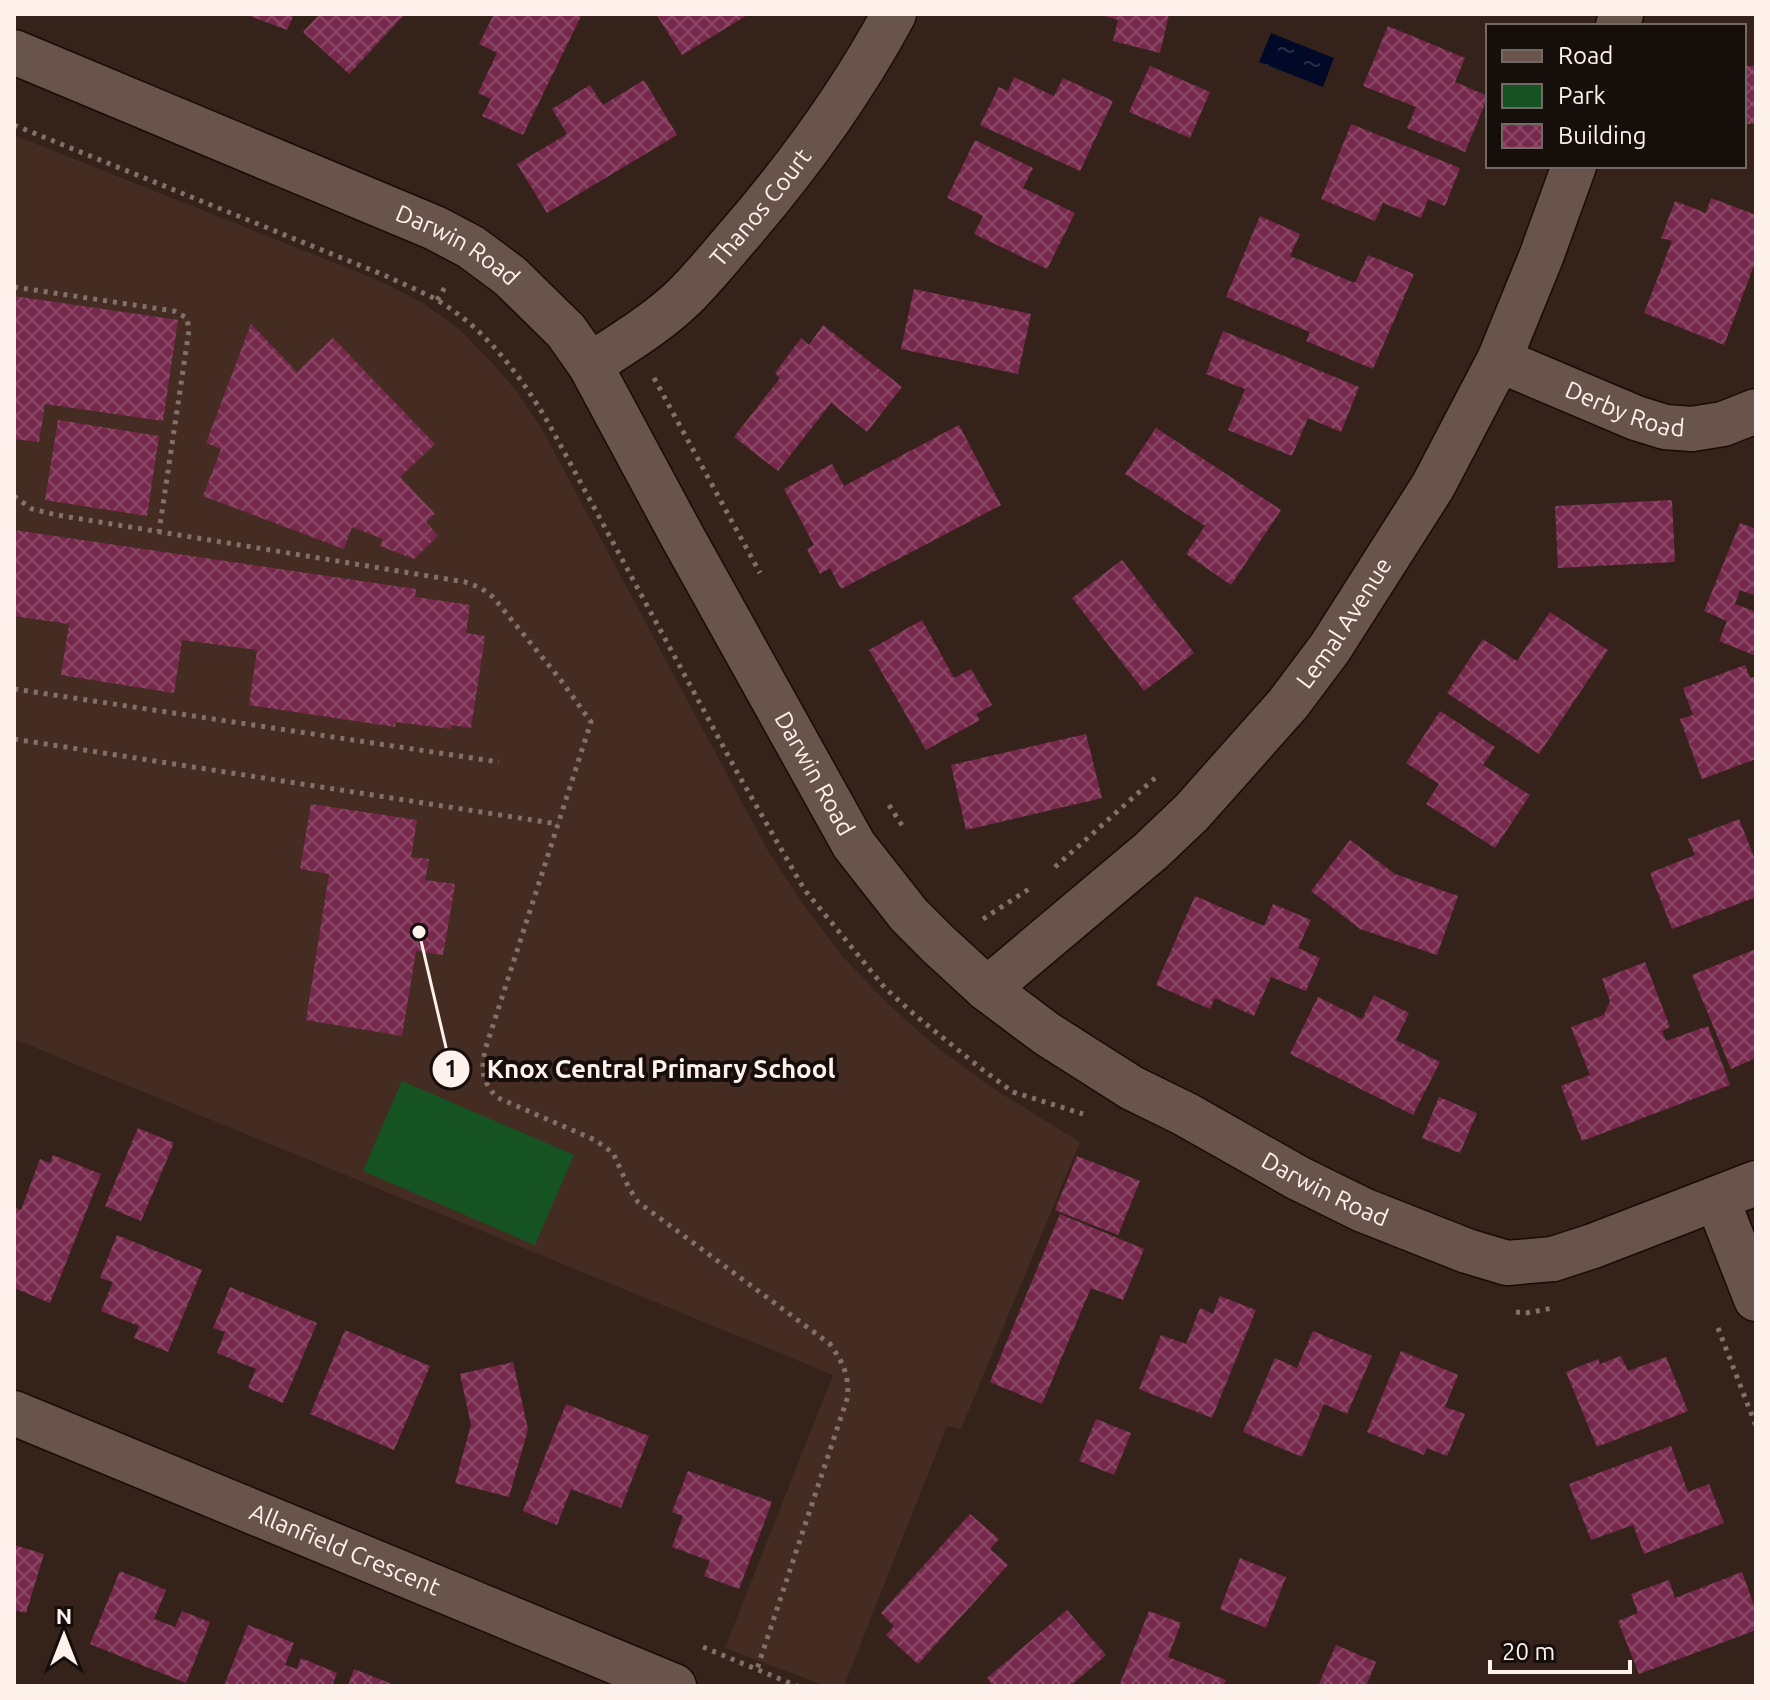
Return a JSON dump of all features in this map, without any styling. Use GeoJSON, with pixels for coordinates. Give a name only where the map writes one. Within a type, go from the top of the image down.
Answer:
{"type":"FeatureCollection","features":[{"type":"Feature","properties":{"kind":"street","name":"Thanos Court"},"geometry":{"type":"LineString","coordinates":[[590,365],[683,298],[753,219],[798,163],[846,94],[894,14]]}},
{"type":"Feature","properties":{"kind":"street","name":"Darwin Road"},"geometry":{"type":"LineString","coordinates":[[14,52],[435,228],[471,247],[510,276],[566,331],[590,365],[854,845],[909,915],[987,989],[1047,1034],[1132,1088],[1185,1114],[1298,1178],[1363,1210],[1467,1251],[1507,1263],[1553,1259],[1736,1191]]}},
{"type":"Feature","properties":{"kind":"street","name":"Lemal Avenue"},"geometry":{"type":"LineString","coordinates":[[987,989],[1151,851],[1192,812],[1288,704],[1330,648],[1433,486],[1499,360],[1573,168]]}},
{"type":"Feature","properties":{"kind":"street","name":"Derby Road"},"geometry":{"type":"LineString","coordinates":[[1499,360],[1636,418],[1665,427],[1692,429],[1723,424],[1756,411]]}},
{"type":"Feature","properties":{"kind":"street"},"geometry":{"type":"LineString","coordinates":[[1736,1191],[1756,1299]]}},
{"type":"Feature","properties":{"kind":"street","name":"Allanfield Crescent"},"geometry":{"type":"LineString","coordinates":[[14,1413],[674,1686]]}},
{"type":"Feature","properties":{"kind":"path"},"geometry":{"type":"LineString","coordinates":[[437,300],[448,283]]}},
{"type":"Feature","properties":{"kind":"path"},"geometry":{"type":"LineString","coordinates":[[14,287],[174,311],[187,318],[189,330],[159,532]]}},
{"type":"Feature","properties":{"kind":"path"},"geometry":{"type":"LineString","coordinates":[[657,381],[767,585]]}},
{"type":"Feature","properties":{"kind":"path"},"geometry":{"type":"LineString","coordinates":[[14,496],[32,509],[57,515],[465,582],[481,588],[493,597],[522,632],[591,722],[485,1050],[482,1070],[485,1083],[496,1097],[595,1140],[613,1153],[638,1202],[830,1344],[843,1362],[848,1379],[848,1396],[757,1669]]}},
{"type":"Feature","properties":{"kind":"path"},"geometry":{"type":"LineString","coordinates":[[14,689],[499,762]]}},
{"type":"Feature","properties":{"kind":"path"},"geometry":{"type":"LineString","coordinates":[[14,739],[558,824]]}},
{"type":"Feature","properties":{"kind":"path"},"geometry":{"type":"LineString","coordinates":[[1052,869],[1166,768]]}},
{"type":"Feature","properties":{"kind":"path"},"geometry":{"type":"LineString","coordinates":[[883,796],[908,834]]}},
{"type":"Feature","properties":{"kind":"path"},"geometry":{"type":"LineString","coordinates":[[973,911],[983,919],[1029,889]]}},
{"type":"Feature","properties":{"kind":"path"},"geometry":{"type":"LineString","coordinates":[[1718,1327],[1756,1426]]}},
{"type":"Feature","properties":{"kind":"shaded area"},"geometry":{"type":"Polygon","coordinates":[[[14,135],[380,281],[423,303],[459,329],[517,392],[543,431],[768,851],[805,907],[844,958],[886,1002],[933,1044],[991,1087],[1080,1142],[961,1429],[947,1426],[844,1686],[826,1686],[725,1648],[833,1375],[14,1039],[14,135]]]}},
{"type":"Feature","properties":{"kind":"green space"},"geometry":{"type":"Polygon","coordinates":[[[402,1081],[574,1155],[535,1245],[363,1171],[402,1081]]]}},
{"type":"Feature","properties":{"kind":"water"},"geometry":{"type":"Polygon","coordinates":[[[1271,33],[1334,58],[1323,87],[1259,62],[1271,33]]]}},
{"type":"Feature","properties":{"kind":"building"},"geometry":{"type":"Polygon","coordinates":[[[245,14],[294,14],[287,30],[245,14]]]}},
{"type":"Feature","properties":{"kind":"building"},"geometry":{"type":"Polygon","coordinates":[[[320,14],[405,14],[349,74],[303,32],[320,14]]]}},
{"type":"Feature","properties":{"kind":"building"},"geometry":{"type":"Polygon","coordinates":[[[494,14],[582,14],[523,135],[482,116],[491,99],[478,93],[497,53],[479,44],[494,14]]]}},
{"type":"Feature","properties":{"kind":"building"},"geometry":{"type":"Polygon","coordinates":[[[656,14],[749,14],[682,55],[656,14]]]}},
{"type":"Feature","properties":{"kind":"building"},"geometry":{"type":"Polygon","coordinates":[[[1098,14],[1169,14],[1160,53],[1113,41],[1118,20],[1098,14]]]}},
{"type":"Feature","properties":{"kind":"building"},"geometry":{"type":"Polygon","coordinates":[[[1388,26],[1465,58],[1455,82],[1486,95],[1486,101],[1465,152],[1407,128],[1416,107],[1363,86],[1388,26]]]}},
{"type":"Feature","properties":{"kind":"building"},"geometry":{"type":"Polygon","coordinates":[[[1150,66],[1210,92],[1190,138],[1129,112],[1150,66]]]}},
{"type":"Feature","properties":{"kind":"building"},"geometry":{"type":"Polygon","coordinates":[[[1746,66],[1756,66],[1756,124],[1746,124],[1746,66]]]}},
{"type":"Feature","properties":{"kind":"building"},"geometry":{"type":"Polygon","coordinates":[[[1014,77],[1054,96],[1063,78],[1113,101],[1080,171],[980,125],[999,87],[1008,91],[1014,77]]]}},
{"type":"Feature","properties":{"kind":"building"},"geometry":{"type":"Polygon","coordinates":[[[644,80],[677,135],[547,213],[517,164],[567,134],[552,109],[590,85],[603,105],[644,80]]]}},
{"type":"Feature","properties":{"kind":"building"},"geometry":{"type":"Polygon","coordinates":[[[1351,124],[1460,168],[1445,206],[1428,199],[1421,218],[1383,203],[1375,221],[1321,199],[1351,124]]]}},
{"type":"Feature","properties":{"kind":"building"},"geometry":{"type":"Polygon","coordinates":[[[975,140],[1033,168],[1023,188],[1075,213],[1047,269],[974,234],[983,216],[947,198],[975,140]]]}},
{"type":"Feature","properties":{"kind":"building"},"geometry":{"type":"Polygon","coordinates":[[[1711,198],[1756,215],[1756,260],[1724,345],[1644,313],[1672,241],[1661,238],[1675,201],[1706,213],[1711,198]]]}},
{"type":"Feature","properties":{"kind":"building"},"geometry":{"type":"Polygon","coordinates":[[[1260,216],[1300,234],[1290,256],[1355,283],[1368,255],[1414,274],[1373,369],[1306,341],[1310,332],[1226,297],[1260,216]]]}},
{"type":"Feature","properties":{"kind":"building"},"geometry":{"type":"Polygon","coordinates":[[[914,289],[1031,314],[1018,374],[901,349],[914,289]]]}},
{"type":"Feature","properties":{"kind":"building"},"geometry":{"type":"Polygon","coordinates":[[[14,296],[178,320],[163,421],[45,404],[39,442],[14,439],[14,296]]]}},
{"type":"Feature","properties":{"kind":"building"},"geometry":{"type":"Polygon","coordinates":[[[251,324],[297,372],[333,338],[435,444],[400,477],[435,514],[426,522],[438,536],[414,559],[380,546],[383,539],[352,527],[344,549],[203,496],[221,449],[206,443],[251,324]]]}},
{"type":"Feature","properties":{"kind":"building"},"geometry":{"type":"Polygon","coordinates":[[[823,325],[902,387],[867,432],[831,403],[778,471],[734,437],[780,378],[775,373],[801,338],[809,345],[823,325]]]}},
{"type":"Feature","properties":{"kind":"building"},"geometry":{"type":"Polygon","coordinates":[[[1223,331],[1359,387],[1341,432],[1308,418],[1292,456],[1228,430],[1245,389],[1206,374],[1223,331]]]}},
{"type":"Feature","properties":{"kind":"building"},"geometry":{"type":"Polygon","coordinates":[[[58,420],[159,436],[147,516],[45,500],[58,420]]]}},
{"type":"Feature","properties":{"kind":"building"},"geometry":{"type":"Polygon","coordinates":[[[959,425],[1001,505],[841,589],[830,568],[820,574],[807,549],[814,545],[784,489],[832,464],[844,486],[959,425]]]}},
{"type":"Feature","properties":{"kind":"building"},"geometry":{"type":"Polygon","coordinates":[[[1156,428],[1281,510],[1231,585],[1186,554],[1205,526],[1125,474],[1156,428]]]}},
{"type":"Feature","properties":{"kind":"building"},"geometry":{"type":"Polygon","coordinates":[[[1672,500],[1675,562],[1558,568],[1555,506],[1672,500]]]}},
{"type":"Feature","properties":{"kind":"building"},"geometry":{"type":"Polygon","coordinates":[[[1740,523],[1756,529],[1756,596],[1740,590],[1735,604],[1756,612],[1756,656],[1719,641],[1727,621],[1704,611],[1740,523]]]}},
{"type":"Feature","properties":{"kind":"building"},"geometry":{"type":"Polygon","coordinates":[[[14,530],[416,589],[415,597],[470,605],[466,633],[485,636],[471,728],[452,725],[451,729],[396,722],[395,727],[249,705],[257,650],[182,640],[174,693],[61,675],[69,624],[14,616],[14,530]]]}},
{"type":"Feature","properties":{"kind":"building"},"geometry":{"type":"Polygon","coordinates":[[[1122,560],[1194,653],[1144,691],[1072,598],[1122,560]]]}},
{"type":"Feature","properties":{"kind":"building"},"geometry":{"type":"Polygon","coordinates":[[[1550,612],[1608,650],[1539,754],[1447,693],[1483,639],[1517,661],[1550,612]]]}},
{"type":"Feature","properties":{"kind":"building"},"geometry":{"type":"Polygon","coordinates":[[[922,620],[954,678],[971,669],[992,705],[976,714],[980,720],[926,750],[869,650],[922,620]]]}},
{"type":"Feature","properties":{"kind":"building"},"geometry":{"type":"Polygon","coordinates":[[[1745,665],[1750,678],[1756,676],[1756,759],[1702,779],[1680,719],[1693,715],[1683,688],[1745,665]]]}},
{"type":"Feature","properties":{"kind":"building"},"geometry":{"type":"Polygon","coordinates":[[[1440,711],[1495,747],[1483,765],[1530,795],[1495,848],[1426,804],[1439,784],[1406,763],[1440,711]]]}},
{"type":"Feature","properties":{"kind":"building"},"geometry":{"type":"Polygon","coordinates":[[[1086,734],[1102,798],[966,830],[951,765],[1086,734]]]}},
{"type":"Feature","properties":{"kind":"building"},"geometry":{"type":"Polygon","coordinates":[[[311,804],[417,820],[411,857],[429,859],[425,880],[455,884],[443,955],[416,951],[402,1036],[306,1020],[329,874],[300,869],[311,804]]]}},
{"type":"Feature","properties":{"kind":"building"},"geometry":{"type":"Polygon","coordinates":[[[1739,819],[1756,862],[1756,897],[1672,929],[1650,873],[1695,855],[1688,839],[1739,819]]]}},
{"type":"Feature","properties":{"kind":"building"},"geometry":{"type":"Polygon","coordinates":[[[1350,840],[1395,874],[1458,896],[1437,955],[1360,929],[1311,891],[1350,840]]]}},
{"type":"Feature","properties":{"kind":"building"},"geometry":{"type":"Polygon","coordinates":[[[1195,896],[1264,926],[1273,904],[1311,920],[1298,948],[1320,958],[1306,991],[1271,977],[1254,1016],[1215,998],[1210,1009],[1156,985],[1195,896]]]}},
{"type":"Feature","properties":{"kind":"building"},"geometry":{"type":"Polygon","coordinates":[[[1756,949],[1756,1058],[1731,1069],[1692,975],[1756,949]]]}},
{"type":"Feature","properties":{"kind":"building"},"geometry":{"type":"Polygon","coordinates":[[[1645,962],[1670,1027],[1662,1031],[1666,1041],[1708,1026],[1730,1085],[1582,1141],[1561,1086],[1590,1075],[1571,1027],[1604,1015],[1610,1001],[1602,979],[1645,962]]]}},
{"type":"Feature","properties":{"kind":"building"},"geometry":{"type":"Polygon","coordinates":[[[1374,995],[1409,1013],[1396,1040],[1440,1062],[1413,1115],[1290,1054],[1318,997],[1362,1019],[1374,995]]]}},
{"type":"Feature","properties":{"kind":"building"},"geometry":{"type":"Polygon","coordinates":[[[1439,1097],[1477,1113],[1460,1153],[1422,1138],[1439,1097]]]}},
{"type":"Feature","properties":{"kind":"building"},"geometry":{"type":"Polygon","coordinates":[[[138,1128],[174,1143],[141,1221],[105,1206],[138,1128]]]}},
{"type":"Feature","properties":{"kind":"building"},"geometry":{"type":"Polygon","coordinates":[[[53,1155],[101,1174],[50,1303],[14,1288],[14,1207],[21,1210],[40,1159],[50,1163],[53,1155]]]}},
{"type":"Feature","properties":{"kind":"building"},"geometry":{"type":"Polygon","coordinates":[[[1077,1156],[1140,1181],[1118,1235],[1055,1210],[1077,1156]]]}},
{"type":"Feature","properties":{"kind":"building"},"geometry":{"type":"Polygon","coordinates":[[[1060,1214],[1144,1249],[1123,1300],[1091,1288],[1042,1404],[990,1382],[1060,1214]]]}},
{"type":"Feature","properties":{"kind":"building"},"geometry":{"type":"Polygon","coordinates":[[[117,1235],[202,1270],[168,1352],[134,1338],[139,1326],[101,1311],[113,1282],[100,1278],[117,1235]]]}},
{"type":"Feature","properties":{"kind":"building"},"geometry":{"type":"Polygon","coordinates":[[[230,1287],[317,1323],[283,1403],[248,1388],[256,1369],[217,1353],[225,1332],[213,1328],[230,1287]]]}},
{"type":"Feature","properties":{"kind":"building"},"geometry":{"type":"Polygon","coordinates":[[[1220,1296],[1256,1310],[1212,1418],[1139,1389],[1161,1335],[1186,1344],[1200,1308],[1213,1314],[1220,1296]]]}},
{"type":"Feature","properties":{"kind":"building"},"geometry":{"type":"Polygon","coordinates":[[[345,1330],[430,1366],[394,1450],[310,1414],[345,1330]]]}},
{"type":"Feature","properties":{"kind":"building"},"geometry":{"type":"Polygon","coordinates":[[[1313,1331],[1372,1356],[1347,1414],[1324,1404],[1302,1457],[1243,1432],[1275,1358],[1297,1368],[1313,1331]]]}},
{"type":"Feature","properties":{"kind":"building"},"geometry":{"type":"Polygon","coordinates":[[[1401,1351],[1458,1375],[1445,1407],[1465,1414],[1447,1456],[1427,1448],[1424,1455],[1367,1432],[1401,1351]]]}},
{"type":"Feature","properties":{"kind":"building"},"geometry":{"type":"Polygon","coordinates":[[[1621,1356],[1628,1371],[1666,1357],[1688,1411],[1597,1447],[1566,1372],[1598,1359],[1600,1364],[1621,1356]]]}},
{"type":"Feature","properties":{"kind":"building"},"geometry":{"type":"Polygon","coordinates":[[[513,1362],[528,1429],[509,1497],[455,1483],[471,1425],[460,1374],[513,1362]]]}},
{"type":"Feature","properties":{"kind":"building"},"geometry":{"type":"Polygon","coordinates":[[[566,1404],[649,1436],[621,1508],[571,1489],[557,1525],[523,1511],[566,1404]]]}},
{"type":"Feature","properties":{"kind":"building"},"geometry":{"type":"Polygon","coordinates":[[[1096,1419],[1131,1433],[1114,1475],[1079,1461],[1096,1419]]]}},
{"type":"Feature","properties":{"kind":"building"},"geometry":{"type":"Polygon","coordinates":[[[1671,1446],[1688,1492],[1709,1484],[1724,1523],[1644,1554],[1633,1525],[1591,1540],[1569,1484],[1671,1446]]]}},
{"type":"Feature","properties":{"kind":"building"},"geometry":{"type":"Polygon","coordinates":[[[688,1471],[772,1502],[739,1589],[704,1576],[710,1561],[672,1547],[683,1516],[672,1512],[688,1471]]]}},
{"type":"Feature","properties":{"kind":"building"},"geometry":{"type":"Polygon","coordinates":[[[970,1514],[999,1539],[990,1549],[1008,1565],[918,1664],[886,1635],[894,1626],[881,1613],[970,1514]]]}},
{"type":"Feature","properties":{"kind":"building"},"geometry":{"type":"Polygon","coordinates":[[[14,1545],[44,1554],[26,1613],[14,1610],[14,1545]]]}},
{"type":"Feature","properties":{"kind":"building"},"geometry":{"type":"Polygon","coordinates":[[[1240,1558],[1286,1577],[1266,1628],[1220,1609],[1240,1558]]]}},
{"type":"Feature","properties":{"kind":"building"},"geometry":{"type":"Polygon","coordinates":[[[120,1571],[166,1590],[154,1619],[175,1627],[182,1611],[210,1622],[186,1683],[90,1644],[120,1571]]]}},
{"type":"Feature","properties":{"kind":"building"},"geometry":{"type":"Polygon","coordinates":[[[1742,1572],[1756,1611],[1756,1630],[1639,1674],[1618,1621],[1638,1613],[1631,1594],[1669,1580],[1675,1598],[1742,1572]]]}},
{"type":"Feature","properties":{"kind":"building"},"geometry":{"type":"Polygon","coordinates":[[[1067,1610],[1106,1655],[1070,1686],[993,1686],[987,1678],[1067,1610]]]}},
{"type":"Feature","properties":{"kind":"building"},"geometry":{"type":"Polygon","coordinates":[[[1149,1611],[1181,1623],[1168,1657],[1226,1680],[1223,1686],[1119,1686],[1149,1611]]]}},
{"type":"Feature","properties":{"kind":"building"},"geometry":{"type":"Polygon","coordinates":[[[248,1625],[294,1643],[285,1665],[297,1669],[301,1658],[337,1673],[332,1686],[224,1686],[248,1625]]]}},
{"type":"Feature","properties":{"kind":"building"},"geometry":{"type":"Polygon","coordinates":[[[1336,1645],[1376,1662],[1366,1686],[1318,1686],[1336,1645]]]}},
{"type":"Feature","properties":{"kind":"building"},"geometry":{"type":"Polygon","coordinates":[[[354,1669],[397,1686],[348,1686],[354,1669]]]}},
{"type":"Feature","properties":{"kind":"place","name":"Knox Central Primary School"},"geometry":{"type":"Point","coordinates":[419,932]}}]}
